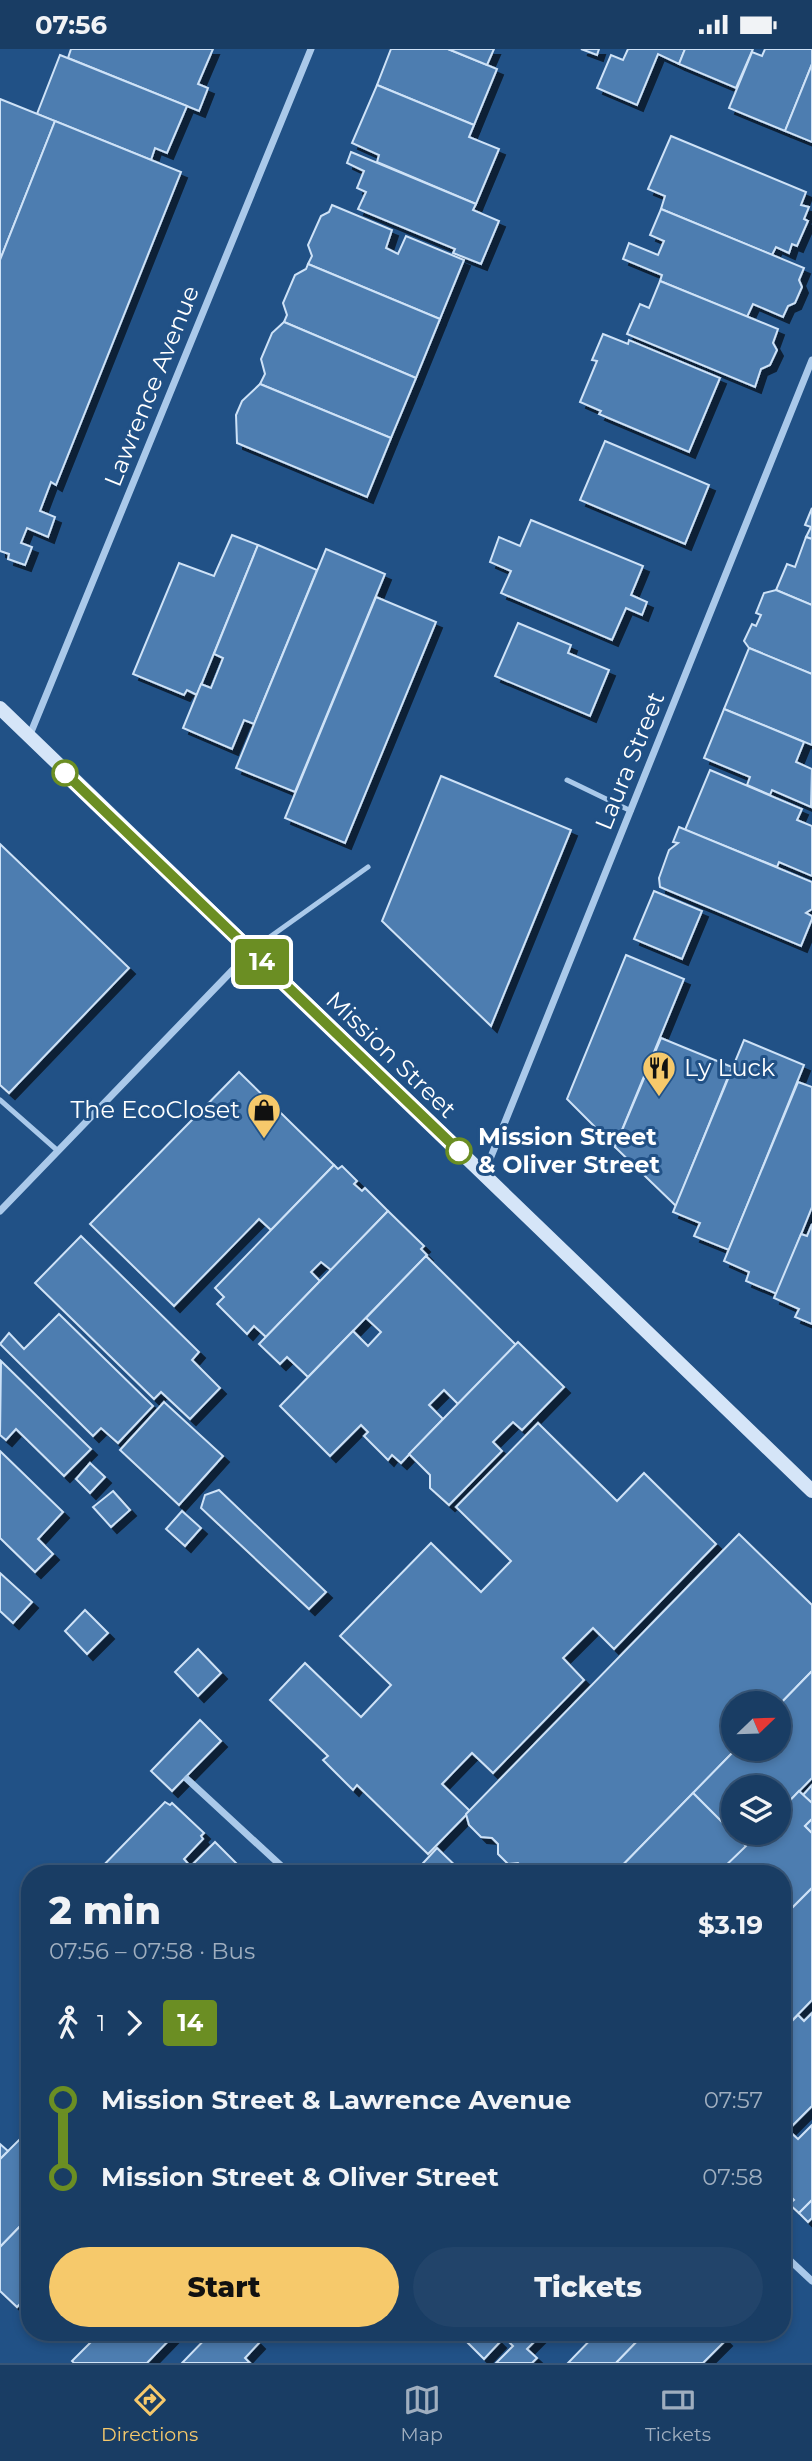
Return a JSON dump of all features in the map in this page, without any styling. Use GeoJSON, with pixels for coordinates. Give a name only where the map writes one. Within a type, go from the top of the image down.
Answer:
{"type":"FeatureCollection","features":[{"type":"Feature","properties":{"kind":"main road","name":"Mission Street"},"geometry":{"type":"LineString","coordinates":[[0,708],[812,1491]]}},
{"type":"Feature","properties":{"kind":"street","name":"Lawrence Avenue"},"geometry":{"type":"LineString","coordinates":[[29,737],[310,49]]}},
{"type":"Feature","properties":{"kind":"street","name":"Laura Street"},"geometry":{"type":"LineString","coordinates":[[484,1175],[812,360]]}},
{"type":"Feature","properties":{"kind":"street"},"geometry":{"type":"LineString","coordinates":[[0,1211],[251,951]]}},
{"type":"Feature","properties":{"kind":"street"},"geometry":{"type":"LineString","coordinates":[[187,1779],[280,1865]]}},
{"type":"Feature","properties":{"kind":"street"},"geometry":{"type":"LineString","coordinates":[[791,2261],[812,2281]]}},
{"type":"Feature","properties":{"kind":"lane"},"geometry":{"type":"LineString","coordinates":[[567,780],[631,811]]}},
{"type":"Feature","properties":{"kind":"lane"},"geometry":{"type":"LineString","coordinates":[[251,951],[368,867]]}},
{"type":"Feature","properties":{"kind":"lane"},"geometry":{"type":"LineString","coordinates":[[0,1100],[58,1151]]}},
{"type":"Feature","properties":{"kind":"building"},"geometry":{"type":"Polygon","coordinates":[[[71,49],[213,49],[198,84],[208,88],[199,111],[68,58],[71,49]]]}},
{"type":"Feature","properties":{"kind":"building"},"geometry":{"type":"Polygon","coordinates":[[[391,49],[448,49],[497,69],[474,125],[377,85],[391,49]]]}},
{"type":"Feature","properties":{"kind":"building"},"geometry":{"type":"Polygon","coordinates":[[[448,49],[494,49],[487,65],[448,49]]]}},
{"type":"Feature","properties":{"kind":"building"},"geometry":{"type":"Polygon","coordinates":[[[581,49],[599,49],[597,55],[581,49]]]}},
{"type":"Feature","properties":{"kind":"building"},"geometry":{"type":"Polygon","coordinates":[[[628,49],[685,49],[679,64],[658,54],[637,105],[597,88],[611,55],[623,60],[628,49]]]}},
{"type":"Feature","properties":{"kind":"building"},"geometry":{"type":"Polygon","coordinates":[[[685,49],[753,49],[736,88],[679,64],[685,49]]]}},
{"type":"Feature","properties":{"kind":"building"},"geometry":{"type":"Polygon","coordinates":[[[765,49],[812,49],[812,64],[785,131],[729,108],[752,52],[762,56],[765,49]]]}},
{"type":"Feature","properties":{"kind":"building"},"geometry":{"type":"Polygon","coordinates":[[[60,55],[187,106],[167,153],[155,148],[151,160],[37,114],[60,55]]]}},
{"type":"Feature","properties":{"kind":"building"},"geometry":{"type":"Polygon","coordinates":[[[812,64],[812,142],[785,131],[812,64]]]}},
{"type":"Feature","properties":{"kind":"building"},"geometry":{"type":"Polygon","coordinates":[[[377,85],[474,125],[469,137],[499,149],[476,204],[377,162],[379,155],[352,143],[377,85]]]}},
{"type":"Feature","properties":{"kind":"building"},"geometry":{"type":"Polygon","coordinates":[[[0,99],[55,121],[0,260],[0,99]]]}},
{"type":"Feature","properties":{"kind":"building"},"geometry":{"type":"Polygon","coordinates":[[[55,121],[181,172],[56,485],[51,482],[40,511],[55,517],[48,537],[27,528],[21,543],[32,547],[25,565],[8,559],[9,554],[0,551],[0,260],[55,121]]]}},
{"type":"Feature","properties":{"kind":"building"},"geometry":{"type":"Polygon","coordinates":[[[671,136],[806,192],[801,205],[809,207],[804,219],[808,221],[797,246],[792,244],[789,253],[776,247],[772,255],[661,209],[665,196],[648,189],[671,136]]]}},
{"type":"Feature","properties":{"kind":"building"},"geometry":{"type":"Polygon","coordinates":[[[351,152],[476,204],[473,210],[499,221],[481,264],[453,253],[455,249],[358,209],[366,192],[357,188],[364,171],[347,163],[351,152]]]}},
{"type":"Feature","properties":{"kind":"building"},"geometry":{"type":"Polygon","coordinates":[[[332,205],[392,230],[386,248],[398,254],[406,236],[464,260],[440,319],[308,264],[312,256],[308,245],[321,216],[329,212],[332,205]]]}},
{"type":"Feature","properties":{"kind":"building"},"geometry":{"type":"Polygon","coordinates":[[[661,209],[804,268],[799,280],[802,287],[795,303],[788,306],[783,317],[753,304],[747,317],[660,281],[662,275],[623,259],[629,243],[658,255],[664,241],[650,235],[661,209]]]}},
{"type":"Feature","properties":{"kind":"building"},"geometry":{"type":"Polygon","coordinates":[[[308,264],[440,319],[416,378],[284,322],[287,315],[283,303],[295,275],[306,269],[308,264]]]}},
{"type":"Feature","properties":{"kind":"building"},"geometry":{"type":"Polygon","coordinates":[[[660,281],[778,329],[773,343],[777,350],[770,365],[761,369],[755,387],[627,334],[640,304],[649,308],[660,281]]]}},
{"type":"Feature","properties":{"kind":"building"},"geometry":{"type":"Polygon","coordinates":[[[284,322],[416,378],[391,438],[260,384],[265,374],[261,359],[272,333],[284,322]]]}},
{"type":"Feature","properties":{"kind":"building"},"geometry":{"type":"Polygon","coordinates":[[[603,334],[628,344],[629,340],[720,378],[689,452],[599,414],[601,411],[580,402],[597,361],[592,360],[603,334]]]}},
{"type":"Feature","properties":{"kind":"building"},"geometry":{"type":"Polygon","coordinates":[[[260,384],[391,438],[367,497],[237,443],[236,415],[242,401],[260,384]]]}},
{"type":"Feature","properties":{"kind":"building"},"geometry":{"type":"Polygon","coordinates":[[[605,441],[709,485],[685,544],[580,500],[605,441]]]}},
{"type":"Feature","properties":{"kind":"building"},"geometry":{"type":"Polygon","coordinates":[[[812,508],[812,539],[806,537],[811,527],[805,525],[812,508]]]}},
{"type":"Feature","properties":{"kind":"building"},"geometry":{"type":"Polygon","coordinates":[[[531,520],[643,566],[631,595],[647,602],[642,615],[626,608],[612,640],[501,593],[511,571],[490,562],[499,537],[520,546],[531,520]]]}},
{"type":"Feature","properties":{"kind":"building"},"geometry":{"type":"Polygon","coordinates":[[[232,535],[258,545],[197,695],[187,690],[184,695],[133,674],[179,563],[214,576],[232,535]]]}},
{"type":"Feature","properties":{"kind":"building"},"geometry":{"type":"Polygon","coordinates":[[[806,537],[812,539],[812,605],[776,590],[787,564],[795,567],[806,537]]]}},
{"type":"Feature","properties":{"kind":"building"},"geometry":{"type":"Polygon","coordinates":[[[258,545],[317,570],[254,724],[244,720],[232,749],[183,728],[201,684],[211,688],[223,658],[214,654],[258,545]]]}},
{"type":"Feature","properties":{"kind":"building"},"geometry":{"type":"Polygon","coordinates":[[[326,549],[385,574],[295,792],[236,768],[326,549]]]}},
{"type":"Feature","properties":{"kind":"building"},"geometry":{"type":"Polygon","coordinates":[[[776,590],[812,605],[812,674],[749,648],[744,641],[752,624],[756,626],[761,615],[756,613],[764,593],[776,590]]]}},
{"type":"Feature","properties":{"kind":"building"},"geometry":{"type":"Polygon","coordinates":[[[376,597],[436,622],[345,843],[285,818],[376,597]]]}},
{"type":"Feature","properties":{"kind":"building"},"geometry":{"type":"Polygon","coordinates":[[[518,623],[571,645],[568,653],[609,670],[590,716],[495,676],[518,623]]]}},
{"type":"Feature","properties":{"kind":"building"},"geometry":{"type":"Polygon","coordinates":[[[749,648],[812,674],[812,745],[724,709],[749,648]]]}},
{"type":"Feature","properties":{"kind":"building"},"geometry":{"type":"Polygon","coordinates":[[[724,709],[804,742],[796,762],[812,769],[811,807],[772,790],[770,795],[747,785],[750,777],[704,758],[724,709]]]}},
{"type":"Feature","properties":{"kind":"building"},"geometry":{"type":"Polygon","coordinates":[[[710,770],[802,809],[797,820],[812,826],[812,876],[779,862],[777,867],[685,830],[710,770]]]}},
{"type":"Feature","properties":{"kind":"building"},"geometry":{"type":"Polygon","coordinates":[[[441,776],[571,830],[491,1026],[382,921],[441,776]]]}},
{"type":"Feature","properties":{"kind":"building"},"geometry":{"type":"Polygon","coordinates":[[[679,827],[812,882],[812,909],[806,913],[812,916],[812,919],[801,946],[660,887],[659,878],[669,850],[678,843],[673,842],[679,827]]]}},
{"type":"Feature","properties":{"kind":"building"},"geometry":{"type":"Polygon","coordinates":[[[0,844],[129,968],[9,1093],[0,1085],[0,844]]]}},
{"type":"Feature","properties":{"kind":"building"},"geometry":{"type":"Polygon","coordinates":[[[654,891],[702,911],[682,959],[634,939],[654,891]]]}},
{"type":"Feature","properties":{"kind":"building"},"geometry":{"type":"Polygon","coordinates":[[[626,955],[684,979],[615,1147],[567,1099],[626,955]]]}},
{"type":"Feature","properties":{"kind":"building"},"geometry":{"type":"Polygon","coordinates":[[[661,1038],[732,1067],[676,1206],[615,1147],[661,1038]]]}},
{"type":"Feature","properties":{"kind":"building"},"geometry":{"type":"Polygon","coordinates":[[[744,1040],[804,1065],[729,1250],[694,1236],[700,1223],[673,1212],[744,1040]]]}},
{"type":"Feature","properties":{"kind":"building"},"geometry":{"type":"Polygon","coordinates":[[[239,1072],[334,1165],[271,1230],[259,1219],[174,1306],[90,1224],[239,1072]]]}},
{"type":"Feature","properties":{"kind":"building"},"geometry":{"type":"Polygon","coordinates":[[[798,1082],[812,1087],[812,1207],[777,1294],[746,1281],[749,1272],[724,1261],[798,1082]]]}},
{"type":"Feature","properties":{"kind":"building"},"geometry":{"type":"Polygon","coordinates":[[[334,1165],[338,1169],[342,1166],[357,1181],[354,1184],[362,1191],[365,1188],[388,1211],[331,1270],[321,1262],[311,1272],[320,1281],[266,1337],[254,1326],[247,1334],[217,1304],[224,1297],[215,1288],[334,1165]]]}},
{"type":"Feature","properties":{"kind":"building"},"geometry":{"type":"Polygon","coordinates":[[[388,1211],[424,1246],[421,1249],[427,1255],[308,1377],[287,1357],[280,1364],[259,1344],[388,1211]]]}},
{"type":"Feature","properties":{"kind":"building"},"geometry":{"type":"Polygon","coordinates":[[[812,1224],[812,1324],[795,1317],[799,1309],[774,1298],[801,1234],[807,1236],[812,1224]]]}},
{"type":"Feature","properties":{"kind":"building"},"geometry":{"type":"Polygon","coordinates":[[[81,1236],[199,1352],[192,1360],[220,1388],[190,1419],[161,1392],[154,1399],[35,1283],[81,1236]]]}},
{"type":"Feature","properties":{"kind":"building"},"geometry":{"type":"Polygon","coordinates":[[[426,1256],[516,1345],[458,1404],[444,1390],[429,1405],[443,1419],[401,1463],[392,1455],[388,1460],[364,1436],[368,1432],[361,1425],[330,1456],[280,1406],[353,1331],[368,1346],[381,1332],[366,1318],[426,1256]]]}},
{"type":"Feature","properties":{"kind":"building"},"geometry":{"type":"Polygon","coordinates":[[[59,1314],[153,1406],[118,1443],[101,1428],[93,1436],[0,1344],[9,1333],[24,1349],[59,1314]]]}},
{"type":"Feature","properties":{"kind":"building"},"geometry":{"type":"Polygon","coordinates":[[[518,1342],[564,1387],[522,1430],[513,1422],[493,1442],[502,1451],[449,1505],[430,1488],[430,1475],[409,1454],[518,1342]]]}},
{"type":"Feature","properties":{"kind":"building"},"geometry":{"type":"Polygon","coordinates":[[[1,1361],[91,1449],[64,1476],[16,1429],[6,1440],[0,1435],[1,1361]]]}},
{"type":"Feature","properties":{"kind":"building"},"geometry":{"type":"Polygon","coordinates":[[[164,1402],[223,1456],[179,1505],[120,1450],[164,1402]]]}},
{"type":"Feature","properties":{"kind":"building"},"geometry":{"type":"Polygon","coordinates":[[[538,1423],[617,1501],[644,1473],[716,1544],[614,1649],[593,1628],[563,1658],[584,1680],[493,1773],[472,1753],[442,1784],[470,1811],[428,1854],[357,1785],[353,1790],[323,1760],[328,1756],[270,1700],[305,1663],[361,1717],[391,1685],[340,1636],[431,1543],[481,1592],[511,1561],[456,1507],[538,1423]]]}},
{"type":"Feature","properties":{"kind":"building"},"geometry":{"type":"Polygon","coordinates":[[[0,1451],[63,1512],[38,1539],[53,1554],[35,1572],[0,1538],[0,1451]]]}},
{"type":"Feature","properties":{"kind":"building"},"geometry":{"type":"Polygon","coordinates":[[[90,1463],[105,1477],[90,1493],[76,1479],[90,1463]]]}},
{"type":"Feature","properties":{"kind":"building"},"geometry":{"type":"Polygon","coordinates":[[[219,1490],[326,1592],[309,1609],[201,1508],[205,1495],[219,1490]]]}},
{"type":"Feature","properties":{"kind":"building"},"geometry":{"type":"Polygon","coordinates":[[[113,1491],[130,1510],[111,1527],[93,1507],[113,1491]]]}},
{"type":"Feature","properties":{"kind":"building"},"geometry":{"type":"Polygon","coordinates":[[[182,1511],[201,1528],[185,1546],[166,1529],[182,1511]]]}},
{"type":"Feature","properties":{"kind":"building"},"geometry":{"type":"Polygon","coordinates":[[[739,1534],[812,1605],[812,1671],[791,1693],[721,1691],[721,1761],[724,1761],[623,1865],[508,1864],[498,1854],[498,1844],[492,1838],[481,1837],[469,1825],[466,1814],[739,1534]]]}},
{"type":"Feature","properties":{"kind":"building"},"geometry":{"type":"Polygon","coordinates":[[[0,1573],[32,1602],[13,1623],[0,1611],[0,1573]]]}},
{"type":"Feature","properties":{"kind":"building"},"geometry":{"type":"Polygon","coordinates":[[[85,1610],[108,1633],[87,1654],[65,1631],[85,1610]]]}},
{"type":"Feature","properties":{"kind":"building"},"geometry":{"type":"Polygon","coordinates":[[[198,1649],[221,1673],[198,1696],[175,1672],[198,1649]]]}},
{"type":"Feature","properties":{"kind":"building"},"geometry":{"type":"Polygon","coordinates":[[[812,1671],[812,1778],[791,1800],[791,1775],[721,1775],[721,1821],[693,1793],[724,1761],[791,1761],[791,1693],[812,1671]]]}},
{"type":"Feature","properties":{"kind":"building"},"geometry":{"type":"Polygon","coordinates":[[[200,1720],[221,1741],[172,1791],[151,1771],[200,1720]]]}},
{"type":"Feature","properties":{"kind":"building"},"geometry":{"type":"Polygon","coordinates":[[[812,1785],[812,1803],[803,1795],[812,1785]]]}},
{"type":"Feature","properties":{"kind":"building"},"geometry":{"type":"Polygon","coordinates":[[[799,1791],[812,1803],[812,1819],[805,1826],[812,1833],[812,1888],[791,1909],[791,1865],[726,1865],[746,1845],[791,1845],[791,1799],[799,1791]]]}},
{"type":"Feature","properties":{"kind":"building"},"geometry":{"type":"Polygon","coordinates":[[[693,1793],[721,1821],[721,1845],[746,1846],[726,1865],[623,1865],[693,1793]]]}},
{"type":"Feature","properties":{"kind":"building"},"geometry":{"type":"Polygon","coordinates":[[[165,1802],[170,1805],[172,1803],[204,1833],[201,1836],[203,1839],[184,1859],[189,1865],[104,1865],[165,1802]]]}},
{"type":"Feature","properties":{"kind":"building"},"geometry":{"type":"Polygon","coordinates":[[[812,1819],[812,1833],[805,1826],[812,1819]]]}},
{"type":"Feature","properties":{"kind":"building"},"geometry":{"type":"Polygon","coordinates":[[[215,1842],[237,1864],[236,1865],[192,1865],[215,1842]]]}},
{"type":"Feature","properties":{"kind":"building"},"geometry":{"type":"Polygon","coordinates":[[[437,1848],[455,1865],[421,1865],[437,1848]]]}},
{"type":"Feature","properties":{"kind":"building"},"geometry":{"type":"Polygon","coordinates":[[[812,1888],[812,2000],[791,2022],[791,1909],[812,1888]]]}},
{"type":"Feature","properties":{"kind":"building"},"geometry":{"type":"Polygon","coordinates":[[[812,2013],[812,2106],[791,2127],[791,2022],[798,2015],[804,2021],[812,2013]]]}},
{"type":"Feature","properties":{"kind":"building"},"geometry":{"type":"Polygon","coordinates":[[[812,2125],[812,2200],[799,2213],[791,2206],[794,2200],[791,2197],[791,2133],[798,2139],[812,2125]]]}},
{"type":"Feature","properties":{"kind":"building"},"geometry":{"type":"Polygon","coordinates":[[[21,2138],[21,2225],[0,2247],[0,2159],[21,2138]]]}},
{"type":"Feature","properties":{"kind":"building"},"geometry":{"type":"Polygon","coordinates":[[[0,2144],[8,2151],[0,2159],[0,2144]]]}},
{"type":"Feature","properties":{"kind":"building"},"geometry":{"type":"Polygon","coordinates":[[[812,2200],[812,2218],[808,2222],[799,2213],[812,2200]]]}},
{"type":"Feature","properties":{"kind":"building"},"geometry":{"type":"Polygon","coordinates":[[[21,2225],[21,2303],[17,2307],[0,2291],[0,2247],[21,2225]]]}},
{"type":"Feature","properties":{"kind":"building"},"geometry":{"type":"Polygon","coordinates":[[[92,2341],[168,2341],[147,2363],[72,2361],[92,2341]]]}},
{"type":"Feature","properties":{"kind":"building"},"geometry":{"type":"Polygon","coordinates":[[[203,2341],[259,2343],[245,2358],[250,2363],[182,2363],[203,2341]]]}},
{"type":"Feature","properties":{"kind":"building"},"geometry":{"type":"Polygon","coordinates":[[[466,2341],[500,2342],[484,2359],[466,2341]]]}},
{"type":"Feature","properties":{"kind":"building"},"geometry":{"type":"Polygon","coordinates":[[[508,2341],[535,2341],[527,2349],[537,2358],[532,2363],[496,2363],[513,2346],[508,2341]]]}},
{"type":"Feature","properties":{"kind":"building"},"geometry":{"type":"Polygon","coordinates":[[[589,2341],[637,2341],[616,2363],[568,2363],[589,2341]]]}},
{"type":"Feature","properties":{"kind":"building"},"geometry":{"type":"Polygon","coordinates":[[[637,2341],[725,2341],[703,2363],[616,2363],[637,2341]]]}},
{"type":"Feature","properties":{"kind":"bus line","name":"14"},"geometry":{"type":"LineString","coordinates":[[65,773],[459,1151]]}},
{"type":"Feature","properties":{"kind":"place","name":"Ly Luck"},"geometry":{"type":"Point","coordinates":[659,1098]}},
{"type":"Feature","properties":{"kind":"place","name":"The EcoCloset"},"geometry":{"type":"Point","coordinates":[264,1140]}},
{"type":"Feature","properties":{"kind":"place","name":"Mission Street & Oliver Street"},"geometry":{"type":"Point","coordinates":[459,1151]}}]}
